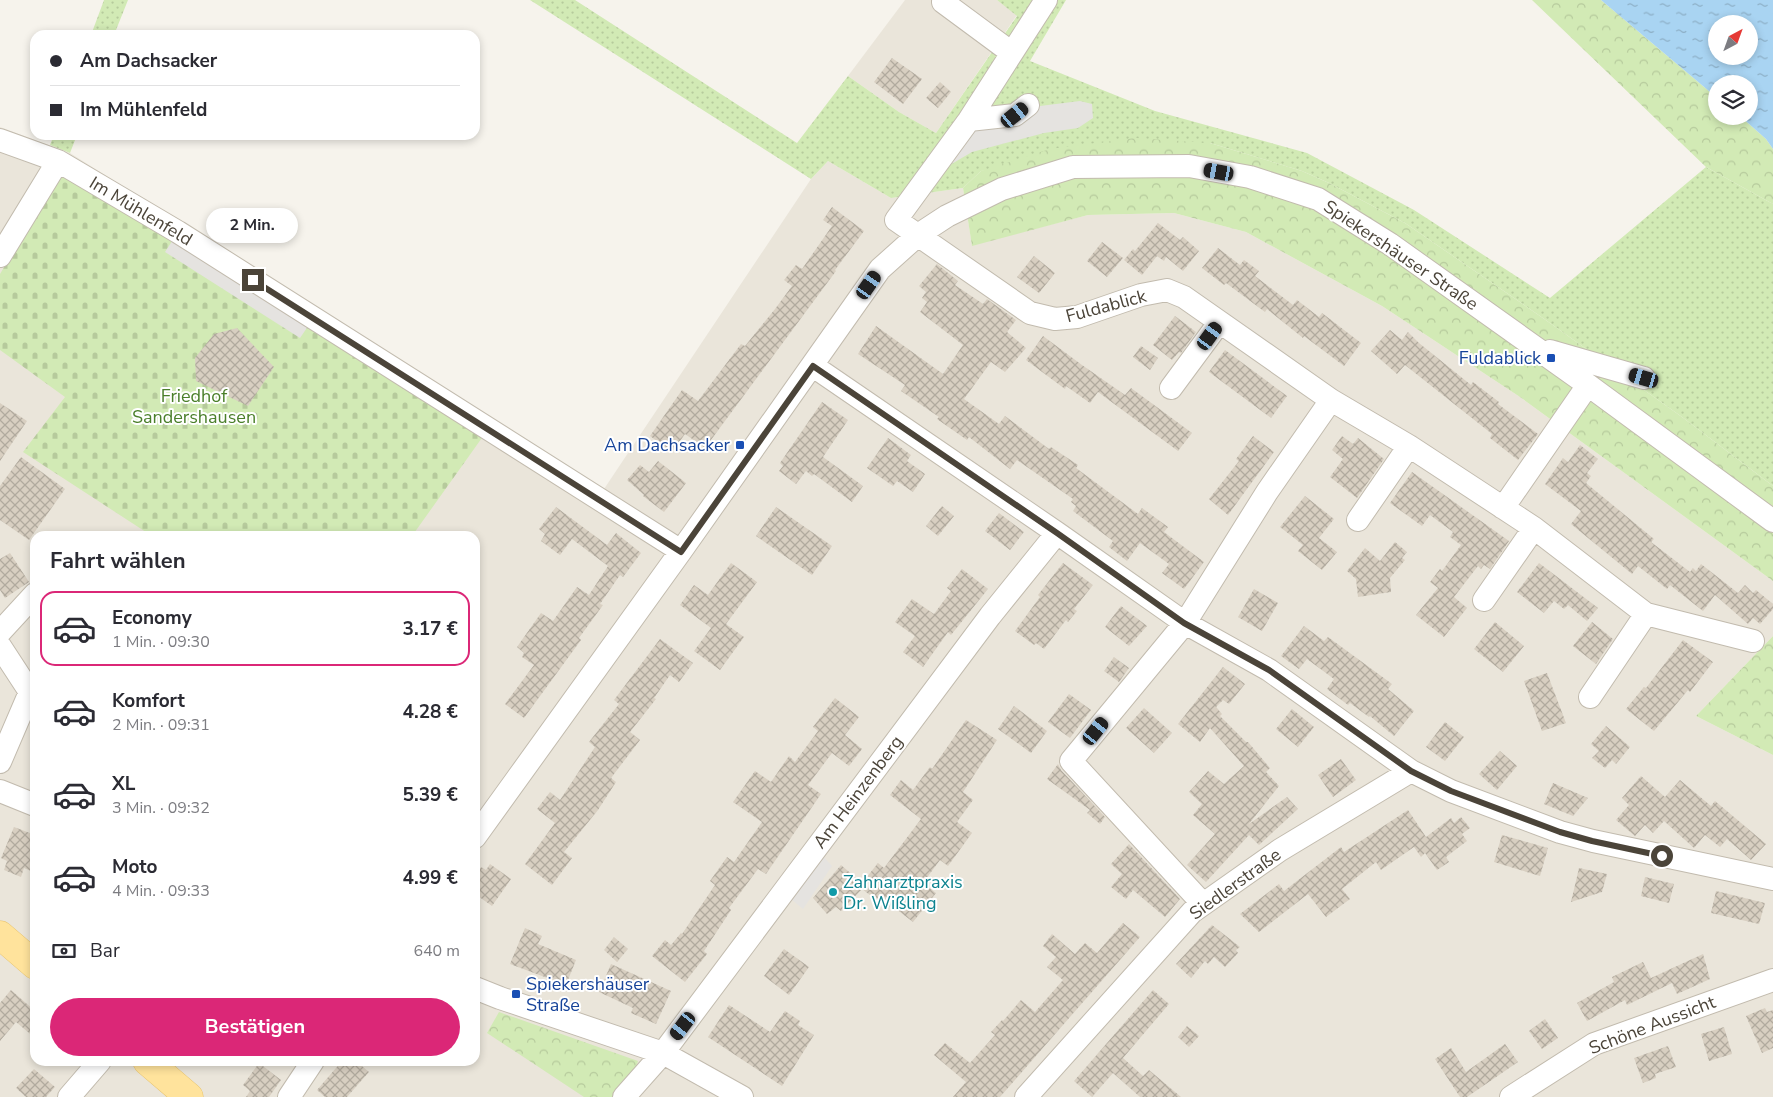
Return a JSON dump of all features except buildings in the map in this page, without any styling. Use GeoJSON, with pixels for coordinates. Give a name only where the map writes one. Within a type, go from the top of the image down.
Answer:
{"type":"FeatureCollection","features":[{"type":"Feature","properties":{"kind":"main road"},"geometry":{"type":"LineString","coordinates":[[0,935],[30,961]]}},
{"type":"Feature","properties":{"kind":"main road"},"geometry":{"type":"LineString","coordinates":[[152,1066],[188,1097]]}},
{"type":"Feature","properties":{"kind":"street"},"geometry":{"type":"LineString","coordinates":[[969,120],[1046,0]]}},
{"type":"Feature","properties":{"kind":"street"},"geometry":{"type":"LineString","coordinates":[[943,2],[1012,53]]}},
{"type":"Feature","properties":{"kind":"street"},"geometry":{"type":"LineString","coordinates":[[969,120],[1015,115],[1028,105]]}},
{"type":"Feature","properties":{"kind":"street","name":"Fuldablick"},"geometry":{"type":"LineString","coordinates":[[969,120],[896,220],[1030,313],[1055,319],[1077,317],[1141,295],[1168,290],[1184,297],[1331,400],[1409,446],[1534,528],[1646,614],[1753,641]]}},
{"type":"Feature","properties":{"kind":"street","name":"Im Mühlenfeld"},"geometry":{"type":"LineString","coordinates":[[0,140],[58,161],[186,237],[681,552]]}},
{"type":"Feature","properties":{"kind":"street"},"geometry":{"type":"LineString","coordinates":[[0,256],[58,161]]}},
{"type":"Feature","properties":{"kind":"street","name":"Spiekershäuser Straße"},"geometry":{"type":"LineString","coordinates":[[480,828],[681,552],[880,269],[918,235],[947,216],[1002,188],[1073,167],[1189,166],[1250,177],[1318,200],[1390,244],[1588,385],[1773,521]]}},
{"type":"Feature","properties":{"kind":"street"},"geometry":{"type":"LineString","coordinates":[[1172,388],[1219,323]]}},
{"type":"Feature","properties":{"kind":"street"},"geometry":{"type":"LineString","coordinates":[[1534,347],[1644,378]]}},
{"type":"Feature","properties":{"kind":"street"},"geometry":{"type":"LineString","coordinates":[[813,366],[1057,533],[1184,623],[1269,670],[1411,771],[1451,791],[1560,832],[1592,841],[1773,880]]}},
{"type":"Feature","properties":{"kind":"street"},"geometry":{"type":"LineString","coordinates":[[1503,508],[1588,385]]}},
{"type":"Feature","properties":{"kind":"street"},"geometry":{"type":"LineString","coordinates":[[1203,904],[1071,762],[1184,623],[1267,492],[1331,400]]}},
{"type":"Feature","properties":{"kind":"street"},"geometry":{"type":"LineString","coordinates":[[1358,520],[1409,446]]}},
{"type":"Feature","properties":{"kind":"street"},"geometry":{"type":"LineString","coordinates":[[1484,600],[1534,528]]}},
{"type":"Feature","properties":{"kind":"street","name":"Am Heinzenberg"},"geometry":{"type":"LineString","coordinates":[[624,1097],[662,1053],[990,616],[1057,533]]}},
{"type":"Feature","properties":{"kind":"street"},"geometry":{"type":"LineString","coordinates":[[0,632],[30,599]]}},
{"type":"Feature","properties":{"kind":"street"},"geometry":{"type":"LineString","coordinates":[[1590,697],[1646,614]]}},
{"type":"Feature","properties":{"kind":"street"},"geometry":{"type":"LineString","coordinates":[[0,646],[30,688]]}},
{"type":"Feature","properties":{"kind":"street"},"geometry":{"type":"LineString","coordinates":[[0,762],[30,695]]}},
{"type":"Feature","properties":{"kind":"street","name":"Siedlerstraße"},"geometry":{"type":"LineString","coordinates":[[1026,1097],[1192,912],[1280,850],[1411,771]]}},
{"type":"Feature","properties":{"kind":"street"},"geometry":{"type":"LineString","coordinates":[[0,791],[30,803]]}},
{"type":"Feature","properties":{"kind":"street","name":"Schöne Aussicht"},"geometry":{"type":"LineString","coordinates":[[1511,1097],[1594,1044],[1773,980]]}},
{"type":"Feature","properties":{"kind":"street"},"geometry":{"type":"LineString","coordinates":[[480,990],[662,1053],[742,1097]]}},
{"type":"Feature","properties":{"kind":"street"},"geometry":{"type":"LineString","coordinates":[[69,1097],[96,1066]]}},
{"type":"Feature","properties":{"kind":"street"},"geometry":{"type":"LineString","coordinates":[[289,1097],[310,1066]]}},
{"type":"Feature","properties":{"kind":"shaded area"},"geometry":{"type":"Polygon","coordinates":[[[905,0],[997,0],[1017,15],[936,133],[899,112],[848,76],[905,0]]]}},
{"type":"Feature","properties":{"kind":"shaded area"},"geometry":{"type":"Polygon","coordinates":[[[1080,101],[1092,104],[1093,118],[1078,128],[1044,133],[972,152],[938,172],[984,113],[1080,101]]]}},
{"type":"Feature","properties":{"kind":"shaded area"},"geometry":{"type":"Polygon","coordinates":[[[0,127],[30,138],[30,140],[35,140],[70,153],[604,489],[811,179],[828,161],[891,198],[963,188],[972,245],[1088,215],[1174,213],[1246,232],[1382,306],[1520,397],[1773,581],[1773,636],[1696,716],[1773,755],[1773,1097],[0,1097],[0,127]]]}},
{"type":"Feature","properties":{"kind":"shaded area"},"geometry":{"type":"Polygon","coordinates":[[[178,232],[313,319],[300,338],[165,252],[178,232]]]}},
{"type":"Feature","properties":{"kind":"shaded area"},"geometry":{"type":"Polygon","coordinates":[[[822,855],[832,866],[803,909],[791,899],[822,855]]]}},
{"type":"Feature","properties":{"kind":"green space"},"geometry":{"type":"Polygon","coordinates":[[[104,0],[128,0],[116,30],[93,30],[104,0]]]}},
{"type":"Feature","properties":{"kind":"green space"},"geometry":{"type":"Polygon","coordinates":[[[530,0],[575,0],[797,143],[848,76],[899,112],[936,133],[1017,16],[997,0],[1066,0],[1030,61],[1155,111],[1307,153],[1414,210],[1550,298],[1706,167],[1773,204],[1773,486],[1682,417],[1405,223],[1302,171],[1210,143],[981,171],[963,188],[891,198],[828,161],[811,179],[530,0]]]}},
{"type":"Feature","properties":{"kind":"green space"},"geometry":{"type":"Polygon","coordinates":[[[1532,0],[1601,0],[1708,90],[1708,125],[1750,125],[1766,139],[1773,149],[1773,204],[1706,167],[1532,0]]]}},
{"type":"Feature","properties":{"kind":"green space"},"geometry":{"type":"Polygon","coordinates":[[[1135,138],[1210,143],[1302,171],[1405,223],[1540,316],[1682,417],[1773,486],[1773,581],[1520,397],[1382,306],[1246,232],[1174,213],[1088,215],[972,246],[963,188],[981,171],[1050,149],[1135,138]]]}},
{"type":"Feature","properties":{"kind":"green space"},"geometry":{"type":"Polygon","coordinates":[[[52,140],[75,140],[70,153],[50,145],[52,140]]]}},
{"type":"Feature","properties":{"kind":"green space","name":"Friedhof Sandershausen"},"geometry":{"type":"Polygon","coordinates":[[[62,171],[484,435],[416,531],[144,531],[23,452],[65,397],[0,350],[0,274],[62,171]]]}},
{"type":"Feature","properties":{"kind":"green space"},"geometry":{"type":"Polygon","coordinates":[[[1773,636],[1773,755],[1696,716],[1773,636]]]}},
{"type":"Feature","properties":{"kind":"green space"},"geometry":{"type":"Polygon","coordinates":[[[499,1012],[638,1061],[633,1077],[616,1097],[584,1097],[487,1033],[499,1012]]]}},
{"type":"Feature","properties":{"kind":"water"},"geometry":{"type":"Polygon","coordinates":[[[1601,0],[1773,0],[1773,149],[1766,139],[1750,125],[1758,125],[1758,75],[1708,75],[1708,90],[1601,0]]]}},
{"type":"Feature","properties":{"kind":"place","name":"Fuldablick"},"geometry":{"type":"Point","coordinates":[1551,358]}},
{"type":"Feature","properties":{"kind":"place","name":"Am Dachsacker"},"geometry":{"type":"Point","coordinates":[740,445]}},
{"type":"Feature","properties":{"kind":"place","name":"Zahnarztpraxis Dr. Wißling"},"geometry":{"type":"Point","coordinates":[833,892]}},
{"type":"Feature","properties":{"kind":"place","name":"Spiekershäuser Straße"},"geometry":{"type":"Point","coordinates":[516,994]}},
{"type":"Feature","properties":{"kind":"route"},"geometry":{"type":"LineString","coordinates":[[253,280],[681,552],[813,366],[1057,533],[1184,623],[1269,670],[1411,771],[1451,791],[1560,832],[1662,856]]}}]}
